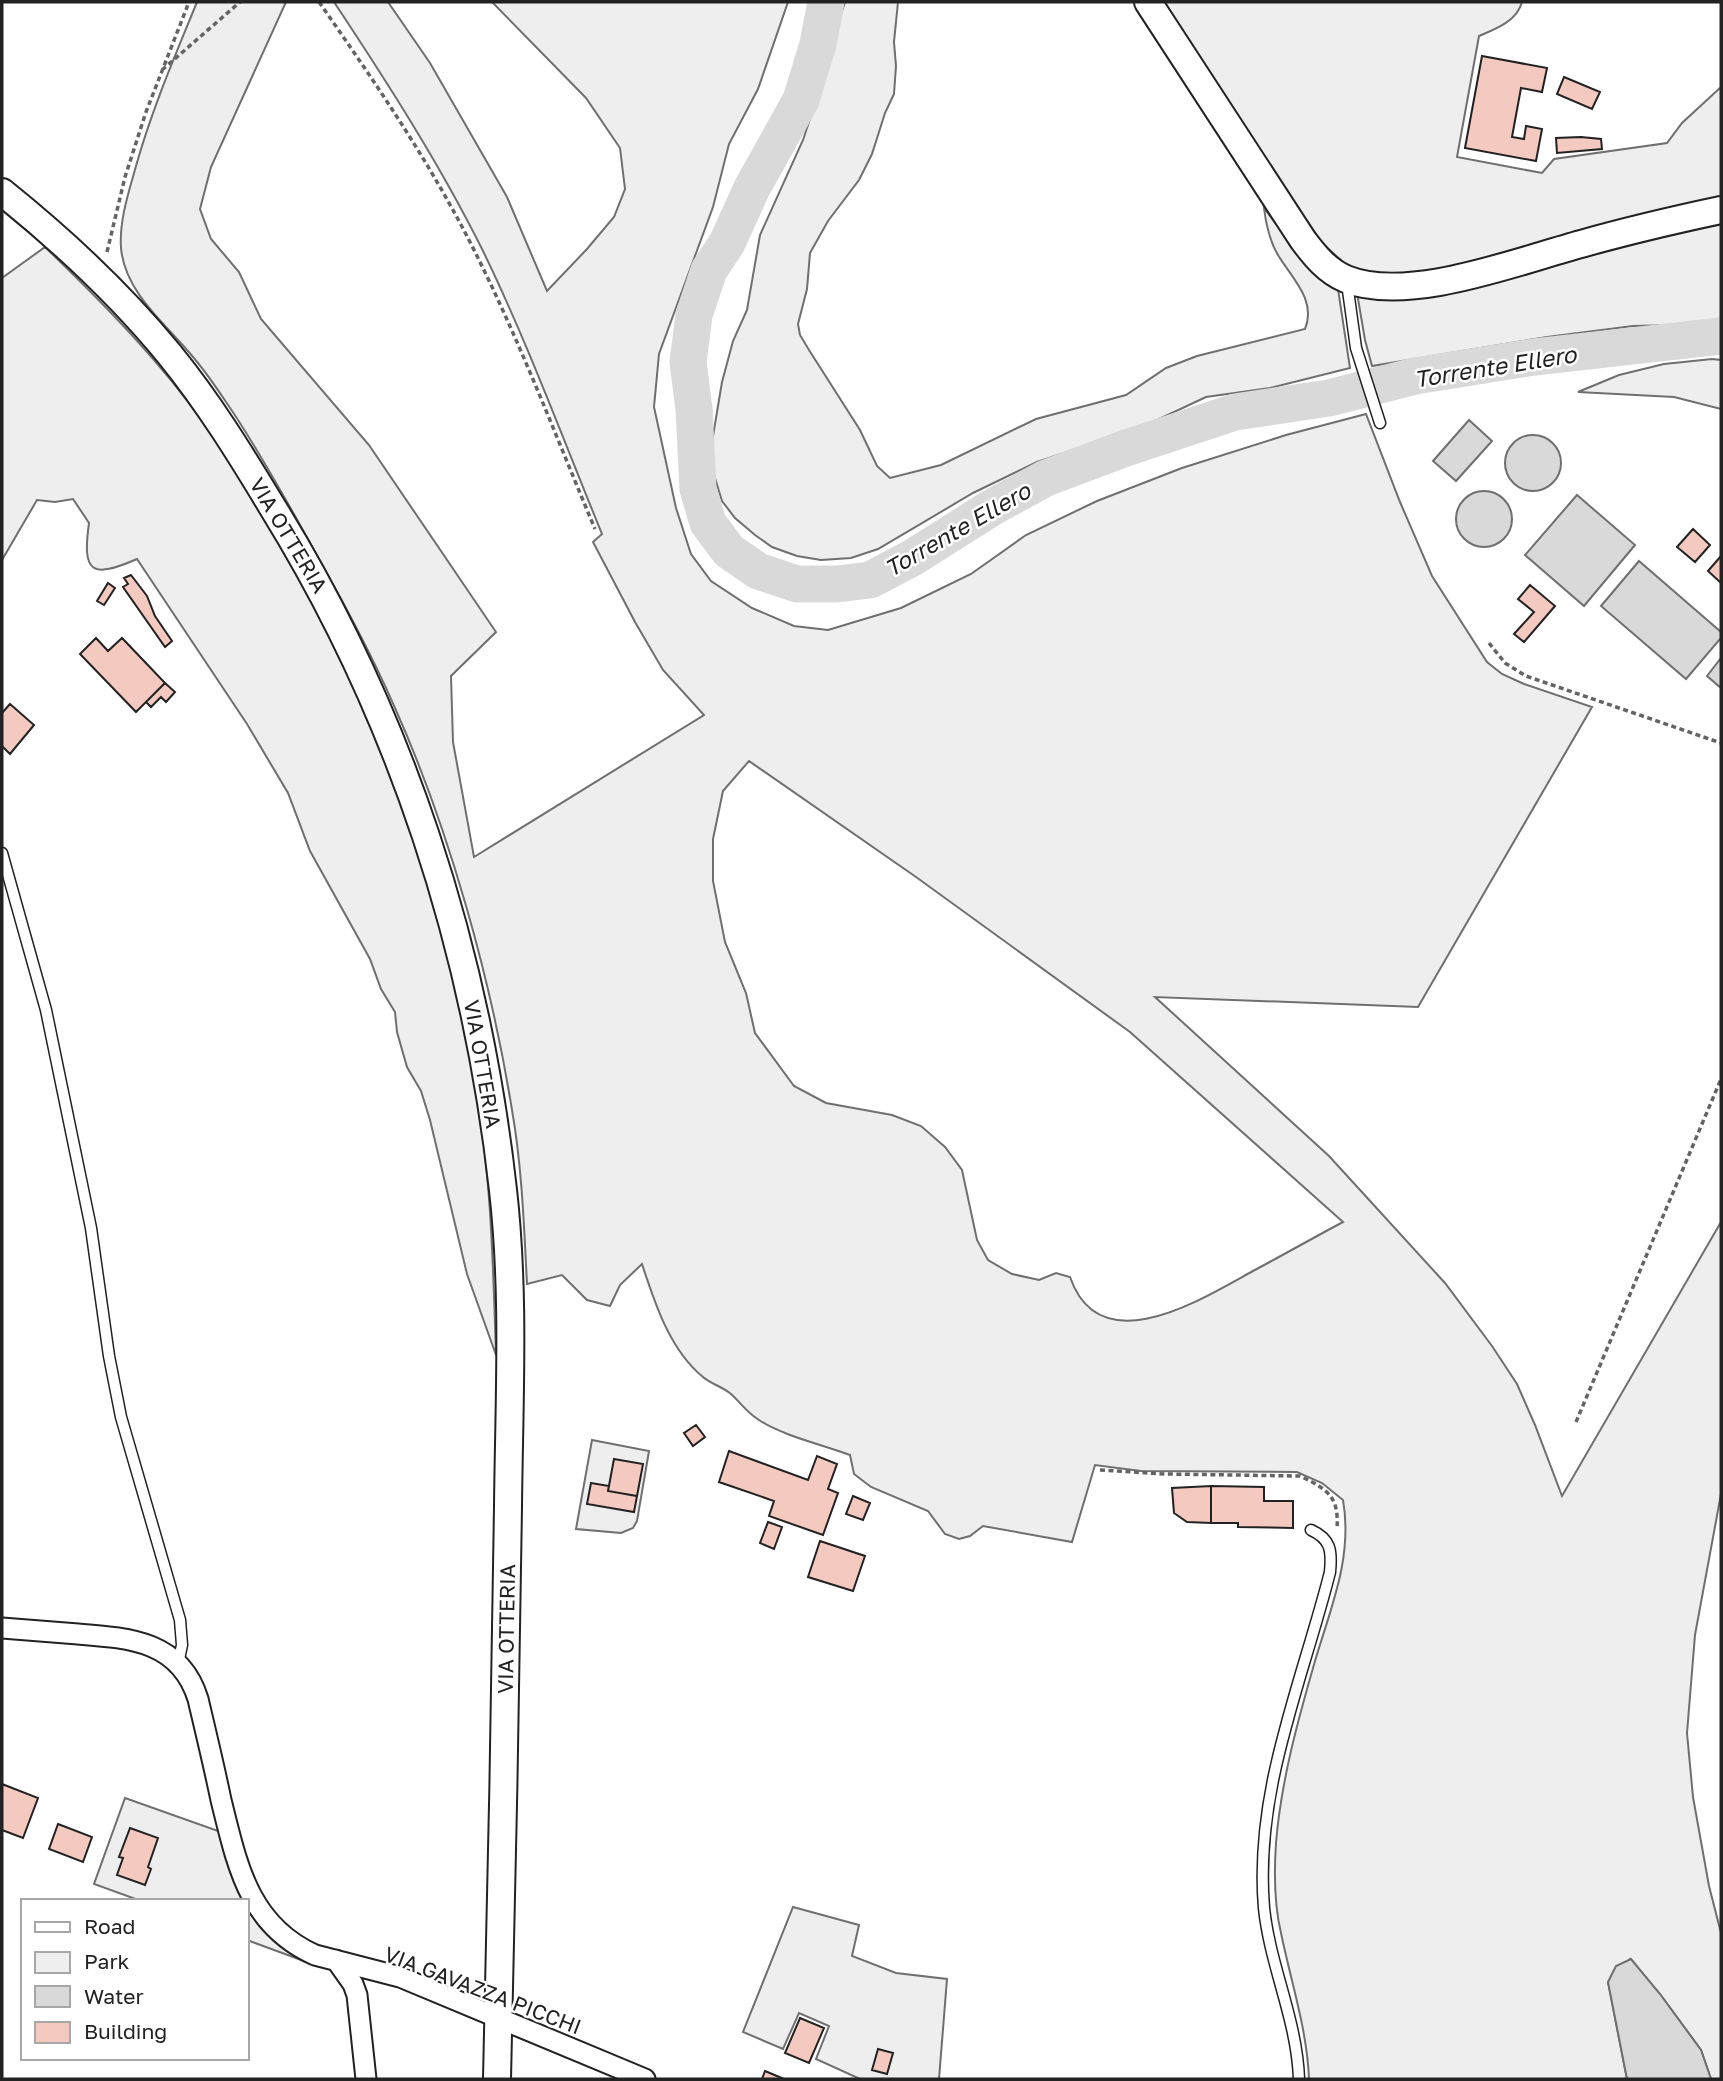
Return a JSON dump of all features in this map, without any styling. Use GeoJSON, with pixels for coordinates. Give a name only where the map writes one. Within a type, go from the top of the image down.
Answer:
{"type":"FeatureCollection","features":[{"type":"Feature","properties":{"kind":"main road"},"geometry":{"type":"LineString","coordinates":[[1149,2],[1303,240],[1325,266],[1346,279],[1393,286],[1441,282],[1633,230],[1721,210]]}},
{"type":"Feature","properties":{"kind":"main road","name":"VIA OTTERIA"},"geometry":{"type":"LineString","coordinates":[[2,192],[64,244],[141,321],[227,432],[326,598],[362,671],[396,751],[446,894],[464,961],[494,1124],[503,1194],[508,1274],[508,1531],[497,2079]]}},
{"type":"Feature","properties":{"kind":"street","name":"VIA GAVAZZA PICCHI"},"geometry":{"type":"LineString","coordinates":[[2,1628],[138,1641],[161,1650],[178,1664],[189,1678],[195,1692],[233,1847],[247,1890],[261,1911],[292,1942],[315,1955],[400,1978],[645,2079]]}},
{"type":"Feature","properties":{"kind":"street"},"geometry":{"type":"LineString","coordinates":[[336,1961],[353,1984],[357,1995],[366,2079]]}},
{"type":"Feature","properties":{"kind":"lane"},"geometry":{"type":"LineString","coordinates":[[1346,279],[1356,348],[1380,423]]}},
{"type":"Feature","properties":{"kind":"lane"},"geometry":{"type":"LineString","coordinates":[[2,853],[48,1021],[91,1228],[119,1407],[180,1620],[182,1645],[178,1664]]}},
{"type":"Feature","properties":{"kind":"lane"},"geometry":{"type":"LineString","coordinates":[[1300,2079],[1297,2047],[1264,1910],[1263,1847],[1282,1737],[1326,1589],[1332,1556],[1329,1543],[1321,1534],[1311,1530]]}},
{"type":"Feature","properties":{"kind":"path"},"geometry":{"type":"LineString","coordinates":[[103,281],[108,242],[125,177],[161,71],[189,2]]}},
{"type":"Feature","properties":{"kind":"path"},"geometry":{"type":"LineString","coordinates":[[161,71],[240,2]]}},
{"type":"Feature","properties":{"kind":"path"},"geometry":{"type":"LineString","coordinates":[[319,2],[398,117],[438,183],[479,260],[595,529]]}},
{"type":"Feature","properties":{"kind":"path"},"geometry":{"type":"LineString","coordinates":[[1489,643],[1505,663],[1526,676],[1721,743]]}},
{"type":"Feature","properties":{"kind":"path"},"geometry":{"type":"LineString","coordinates":[[1576,1422],[1721,1079]]}},
{"type":"Feature","properties":{"kind":"path"},"geometry":{"type":"LineString","coordinates":[[1100,1470],[1300,1476],[1332,1496],[1338,1512],[1332,1556]]}},
{"type":"Feature","properties":{"kind":"green space"},"geometry":{"type":"Polygon","coordinates":[[[197,2],[286,2],[211,167],[200,209],[211,239],[239,272],[261,319],[369,445],[496,632],[451,676],[453,742],[474,857],[704,715],[663,670],[593,542],[602,534],[529,355],[482,249],[412,123],[334,2],[388,2],[430,63],[507,197],[547,291],[614,217],[625,189],[620,148],[586,98],[492,2],[788,2],[758,89],[729,144],[713,207],[659,354],[654,407],[676,508],[691,554],[711,581],[752,608],[794,626],[828,630],[901,608],[971,574],[1026,535],[1097,501],[1182,468],[1286,435],[1366,414],[1432,576],[1487,662],[1502,674],[1524,684],[1592,707],[1418,1007],[1155,997],[1329,1156],[1445,1283],[1517,1384],[1562,1496],[1721,1222],[1721,1494],[1695,1635],[1687,1733],[1693,1797],[1709,1886],[1721,1933],[1721,2079],[1711,2079],[1701,2050],[1660,1994],[1630,1959],[1608,1982],[1627,2079],[1309,2079],[1302,2024],[1279,1922],[1275,1866],[1278,1820],[1291,1751],[1343,1562],[1343,1500],[1322,1483],[1297,1472],[1141,1471],[1095,1465],[1072,1542],[983,1526],[970,1536],[959,1539],[945,1534],[928,1511],[871,1487],[854,1474],[850,1455],[768,1425],[751,1414],[735,1397],[703,1377],[681,1354],[673,1340],[658,1310],[642,1264],[620,1285],[610,1306],[587,1300],[562,1275],[527,1284],[518,1153],[503,1060],[466,905],[415,755],[360,634],[262,458],[206,373],[138,294],[124,264],[121,248],[123,217],[142,145],[197,2]],[[749,761],[723,791],[713,839],[713,881],[725,942],[746,993],[755,1033],[794,1086],[826,1103],[892,1115],[921,1126],[945,1147],[962,1170],[977,1240],[988,1260],[1012,1274],[1039,1280],[1056,1273],[1070,1277],[1084,1303],[1104,1317],[1128,1321],[1154,1317],[1181,1308],[1343,1222],[1130,1032],[916,877],[749,761]]]}},
{"type":"Feature","properties":{"kind":"green space"},"geometry":{"type":"Polygon","coordinates":[[[845,2],[898,2],[894,42],[894,94],[872,154],[859,180],[828,221],[810,253],[807,289],[798,324],[800,335],[860,430],[877,466],[890,478],[941,465],[1036,419],[1126,395],[1166,368],[1197,356],[1305,329],[1308,308],[1305,299],[1275,249],[1268,232],[1264,208],[1309,268],[1338,289],[1350,368],[1270,388],[1206,397],[1142,427],[1037,462],[973,493],[878,549],[851,558],[821,560],[797,556],[772,547],[755,535],[735,518],[722,501],[714,475],[711,448],[722,382],[733,341],[747,310],[760,235],[803,140],[845,2]]]}},
{"type":"Feature","properties":{"kind":"green space"},"geometry":{"type":"Polygon","coordinates":[[[1164,2],[1522,2],[1511,19],[1479,36],[1457,157],[1542,173],[1554,159],[1667,143],[1682,123],[1721,87],[1721,198],[1455,267],[1394,276],[1359,271],[1344,263],[1322,243],[1271,171],[1164,2]]]}},
{"type":"Feature","properties":{"kind":"green space"},"geometry":{"type":"Polygon","coordinates":[[[1721,223],[1721,324],[1633,326],[1547,337],[1372,366],[1357,293],[1721,223]]]}},
{"type":"Feature","properties":{"kind":"green space"},"geometry":{"type":"Polygon","coordinates":[[[45,247],[150,356],[216,440],[335,644],[381,749],[436,911],[474,1078],[488,1181],[496,1355],[467,1274],[430,1120],[421,1091],[407,1067],[397,1032],[395,1012],[381,989],[370,959],[310,851],[288,793],[247,724],[137,559],[100,570],[89,562],[89,523],[73,499],[55,502],[37,500],[2,560],[2,278],[45,247]]]}},
{"type":"Feature","properties":{"kind":"green space"},"geometry":{"type":"Polygon","coordinates":[[[1721,360],[1721,409],[1674,397],[1578,392],[1619,375],[1664,364],[1721,360]]]}},
{"type":"Feature","properties":{"kind":"green space"},"geometry":{"type":"Polygon","coordinates":[[[592,1440],[649,1451],[637,1521],[633,1528],[621,1533],[576,1529],[592,1440]]]}},
{"type":"Feature","properties":{"kind":"green space"},"geometry":{"type":"Polygon","coordinates":[[[125,1798],[221,1832],[245,1899],[135,1899],[94,1884],[125,1798]]]}},
{"type":"Feature","properties":{"kind":"green space"},"geometry":{"type":"Polygon","coordinates":[[[248,1904],[288,1949],[304,1961],[248,1940],[248,1904]]]}},
{"type":"Feature","properties":{"kind":"green space"},"geometry":{"type":"Polygon","coordinates":[[[793,1907],[859,1925],[852,1956],[896,1973],[947,1979],[939,2079],[860,2079],[816,2059],[829,2026],[799,2013],[783,2049],[743,2032],[793,1907]]]}},
{"type":"Feature","properties":{"kind":"water"},"geometry":{"type":"Polygon","coordinates":[[[1469,420],[1492,441],[1456,481],[1433,461],[1469,420]]]}},
{"type":"Feature","properties":{"kind":"water"},"geometry":{"type":"Polygon","coordinates":[[[1533,435],[1544,437],[1553,443],[1559,452],[1559,474],[1553,483],[1544,489],[1533,491],[1522,489],[1513,483],[1507,474],[1505,463],[1507,452],[1513,443],[1522,437],[1533,435]]]}},
{"type":"Feature","properties":{"kind":"water"},"geometry":{"type":"Polygon","coordinates":[[[1484,491],[1495,493],[1504,499],[1510,508],[1510,530],[1504,539],[1495,545],[1484,547],[1473,545],[1464,539],[1458,530],[1456,519],[1458,508],[1464,499],[1473,493],[1484,491]]]}},
{"type":"Feature","properties":{"kind":"water"},"geometry":{"type":"Polygon","coordinates":[[[1577,495],[1635,545],[1584,606],[1525,555],[1577,495]]]}},
{"type":"Feature","properties":{"kind":"water"},"geometry":{"type":"Polygon","coordinates":[[[1639,561],[1721,632],[1721,638],[1686,679],[1601,606],[1639,561]]]}},
{"type":"Feature","properties":{"kind":"water"},"geometry":{"type":"Polygon","coordinates":[[[1721,658],[1721,688],[1707,676],[1721,658]]]}},
{"type":"Feature","properties":{"kind":"water"},"geometry":{"type":"Polygon","coordinates":[[[1631,1959],[1701,2050],[1711,2079],[1627,2079],[1608,1982],[1616,1966],[1631,1959]]]}},
{"type":"Feature","properties":{"kind":"building"},"geometry":{"type":"Polygon","coordinates":[[[1482,56],[1547,68],[1542,92],[1521,88],[1512,137],[1524,139],[1526,126],[1542,129],[1536,161],[1465,148],[1482,56]]]}},
{"type":"Feature","properties":{"kind":"building"},"geometry":{"type":"Polygon","coordinates":[[[1564,77],[1600,92],[1592,109],[1557,94],[1564,77]]]}},
{"type":"Feature","properties":{"kind":"building"},"geometry":{"type":"Polygon","coordinates":[[[1556,138],[1601,139],[1602,149],[1557,153],[1556,138]]]}},
{"type":"Feature","properties":{"kind":"building"},"geometry":{"type":"Polygon","coordinates":[[[1693,529],[1710,545],[1695,562],[1677,547],[1693,529]]]}},
{"type":"Feature","properties":{"kind":"building"},"geometry":{"type":"Polygon","coordinates":[[[1721,556],[1721,583],[1708,571],[1721,556]]]}},
{"type":"Feature","properties":{"kind":"building"},"geometry":{"type":"Polygon","coordinates":[[[131,575],[147,596],[155,616],[172,641],[165,647],[123,587],[128,584],[124,578],[131,575]]]}},
{"type":"Feature","properties":{"kind":"building"},"geometry":{"type":"Polygon","coordinates":[[[108,583],[115,588],[104,605],[97,601],[108,583]]]}},
{"type":"Feature","properties":{"kind":"building"},"geometry":{"type":"Polygon","coordinates":[[[1530,585],[1555,606],[1524,642],[1514,634],[1534,612],[1518,599],[1530,585]]]}},
{"type":"Feature","properties":{"kind":"building"},"geometry":{"type":"Polygon","coordinates":[[[96,638],[108,651],[122,638],[165,683],[136,712],[80,654],[96,638]]]}},
{"type":"Feature","properties":{"kind":"building"},"geometry":{"type":"Polygon","coordinates":[[[165,683],[175,692],[166,702],[161,697],[151,707],[146,702],[165,683]]]}},
{"type":"Feature","properties":{"kind":"building"},"geometry":{"type":"Polygon","coordinates":[[[10,704],[34,725],[10,754],[2,746],[2,713],[10,704]]]}},
{"type":"Feature","properties":{"kind":"building"},"geometry":{"type":"Polygon","coordinates":[[[696,1425],[705,1437],[693,1446],[684,1433],[696,1425]]]}},
{"type":"Feature","properties":{"kind":"building"},"geometry":{"type":"Polygon","coordinates":[[[729,1451],[808,1480],[817,1456],[837,1464],[828,1489],[838,1493],[823,1535],[769,1516],[774,1501],[719,1482],[729,1451]]]}},
{"type":"Feature","properties":{"kind":"building"},"geometry":{"type":"Polygon","coordinates":[[[614,1459],[643,1464],[637,1496],[608,1491],[614,1459]]]}},
{"type":"Feature","properties":{"kind":"building"},"geometry":{"type":"Polygon","coordinates":[[[591,1483],[609,1486],[608,1491],[637,1496],[634,1512],[587,1504],[591,1483]]]}},
{"type":"Feature","properties":{"kind":"building"},"geometry":{"type":"Polygon","coordinates":[[[1211,1486],[1264,1487],[1264,1501],[1293,1501],[1293,1528],[1238,1527],[1238,1523],[1211,1523],[1211,1486]]]}},
{"type":"Feature","properties":{"kind":"building"},"geometry":{"type":"Polygon","coordinates":[[[1211,1486],[1211,1523],[1187,1522],[1174,1513],[1172,1488],[1211,1486]]]}},
{"type":"Feature","properties":{"kind":"building"},"geometry":{"type":"Polygon","coordinates":[[[853,1496],[870,1503],[863,1520],[846,1514],[853,1496]]]}},
{"type":"Feature","properties":{"kind":"building"},"geometry":{"type":"Polygon","coordinates":[[[768,1522],[782,1527],[774,1549],[760,1543],[768,1522]]]}},
{"type":"Feature","properties":{"kind":"building"},"geometry":{"type":"Polygon","coordinates":[[[820,1541],[865,1556],[853,1591],[808,1577],[820,1541]]]}},
{"type":"Feature","properties":{"kind":"building"},"geometry":{"type":"Polygon","coordinates":[[[2,1784],[38,1798],[23,1838],[2,1830],[2,1784]]]}},
{"type":"Feature","properties":{"kind":"building"},"geometry":{"type":"Polygon","coordinates":[[[58,1824],[92,1837],[83,1862],[49,1849],[58,1824]]]}},
{"type":"Feature","properties":{"kind":"building"},"geometry":{"type":"Polygon","coordinates":[[[130,1828],[158,1838],[145,1885],[117,1875],[123,1858],[119,1857],[130,1828]]]}},
{"type":"Feature","properties":{"kind":"building"},"geometry":{"type":"Polygon","coordinates":[[[800,2018],[824,2028],[809,2063],[785,2053],[800,2018]]]}},
{"type":"Feature","properties":{"kind":"building"},"geometry":{"type":"Polygon","coordinates":[[[878,2049],[893,2053],[887,2074],[872,2070],[878,2049]]]}},
{"type":"Feature","properties":{"kind":"building"},"geometry":{"type":"Polygon","coordinates":[[[765,2071],[784,2079],[762,2079],[765,2071]]]}},
{"type":"Feature","properties":{"kind":"waterway","name":"Torrente Ellero"},"geometry":{"type":"LineString","coordinates":[[826,2],[818,44],[801,100],[752,188],[727,243],[709,270],[694,315],[688,362],[694,409],[698,489],[708,523],[729,551],[758,571],[797,584],[837,584],[870,580],[1046,478],[1235,412],[1329,398],[1415,376],[1534,357],[1721,336]]}}]}
